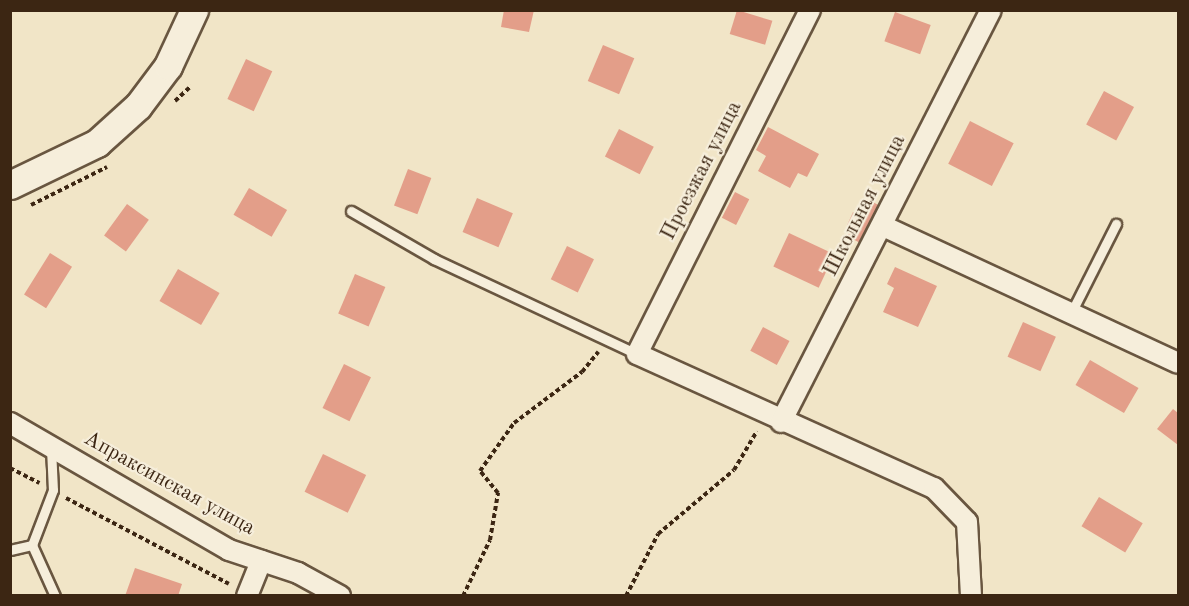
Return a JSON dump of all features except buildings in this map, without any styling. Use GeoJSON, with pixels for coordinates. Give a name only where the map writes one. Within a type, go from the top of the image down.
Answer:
{"type":"FeatureCollection","features":[{"type":"Feature","properties":{"kind":"main road"},"geometry":{"type":"LineString","coordinates":[[10,185],[97,143],[138,106],[168,66],[194,10]]}},
{"type":"Feature","properties":{"kind":"street","name":"Проезжая улица"},"geometry":{"type":"LineString","coordinates":[[637,354],[810,10]]}},
{"type":"Feature","properties":{"kind":"street","name":"Школьная улица"},"geometry":{"type":"LineString","coordinates":[[781,422],[883,226],[991,10]]}},
{"type":"Feature","properties":{"kind":"street"},"geometry":{"type":"LineString","coordinates":[[883,226],[1179,363]]}},
{"type":"Feature","properties":{"kind":"street"},"geometry":{"type":"LineString","coordinates":[[637,354],[781,422],[934,488],[967,522],[970,596]]}},
{"type":"Feature","properties":{"kind":"street","name":"Апраксинская улица"},"geometry":{"type":"LineString","coordinates":[[10,423],[229,550],[298,573],[340,596]]}},
{"type":"Feature","properties":{"kind":"street"},"geometry":{"type":"LineString","coordinates":[[247,596],[261,561]]}},
{"type":"Feature","properties":{"kind":"lane"},"geometry":{"type":"LineString","coordinates":[[351,211],[434,260],[637,354]]}},
{"type":"Feature","properties":{"kind":"lane"},"geometry":{"type":"LineString","coordinates":[[1071,313],[1116,224]]}},
{"type":"Feature","properties":{"kind":"lane"},"geometry":{"type":"LineString","coordinates":[[51,445],[52,490],[32,545],[55,596]]}},
{"type":"Feature","properties":{"kind":"lane"},"geometry":{"type":"LineString","coordinates":[[10,550],[32,545]]}},
{"type":"Feature","properties":{"kind":"path"},"geometry":{"type":"LineString","coordinates":[[463,596],[490,540],[498,493],[480,471],[514,423],[582,372],[607,341]]}},
{"type":"Feature","properties":{"kind":"path"},"geometry":{"type":"LineString","coordinates":[[626,596],[658,534],[734,470],[753,432],[781,422]]}},
{"type":"Feature","properties":{"kind":"path"},"geometry":{"type":"LineString","coordinates":[[10,468],[230,584]]}}]}
